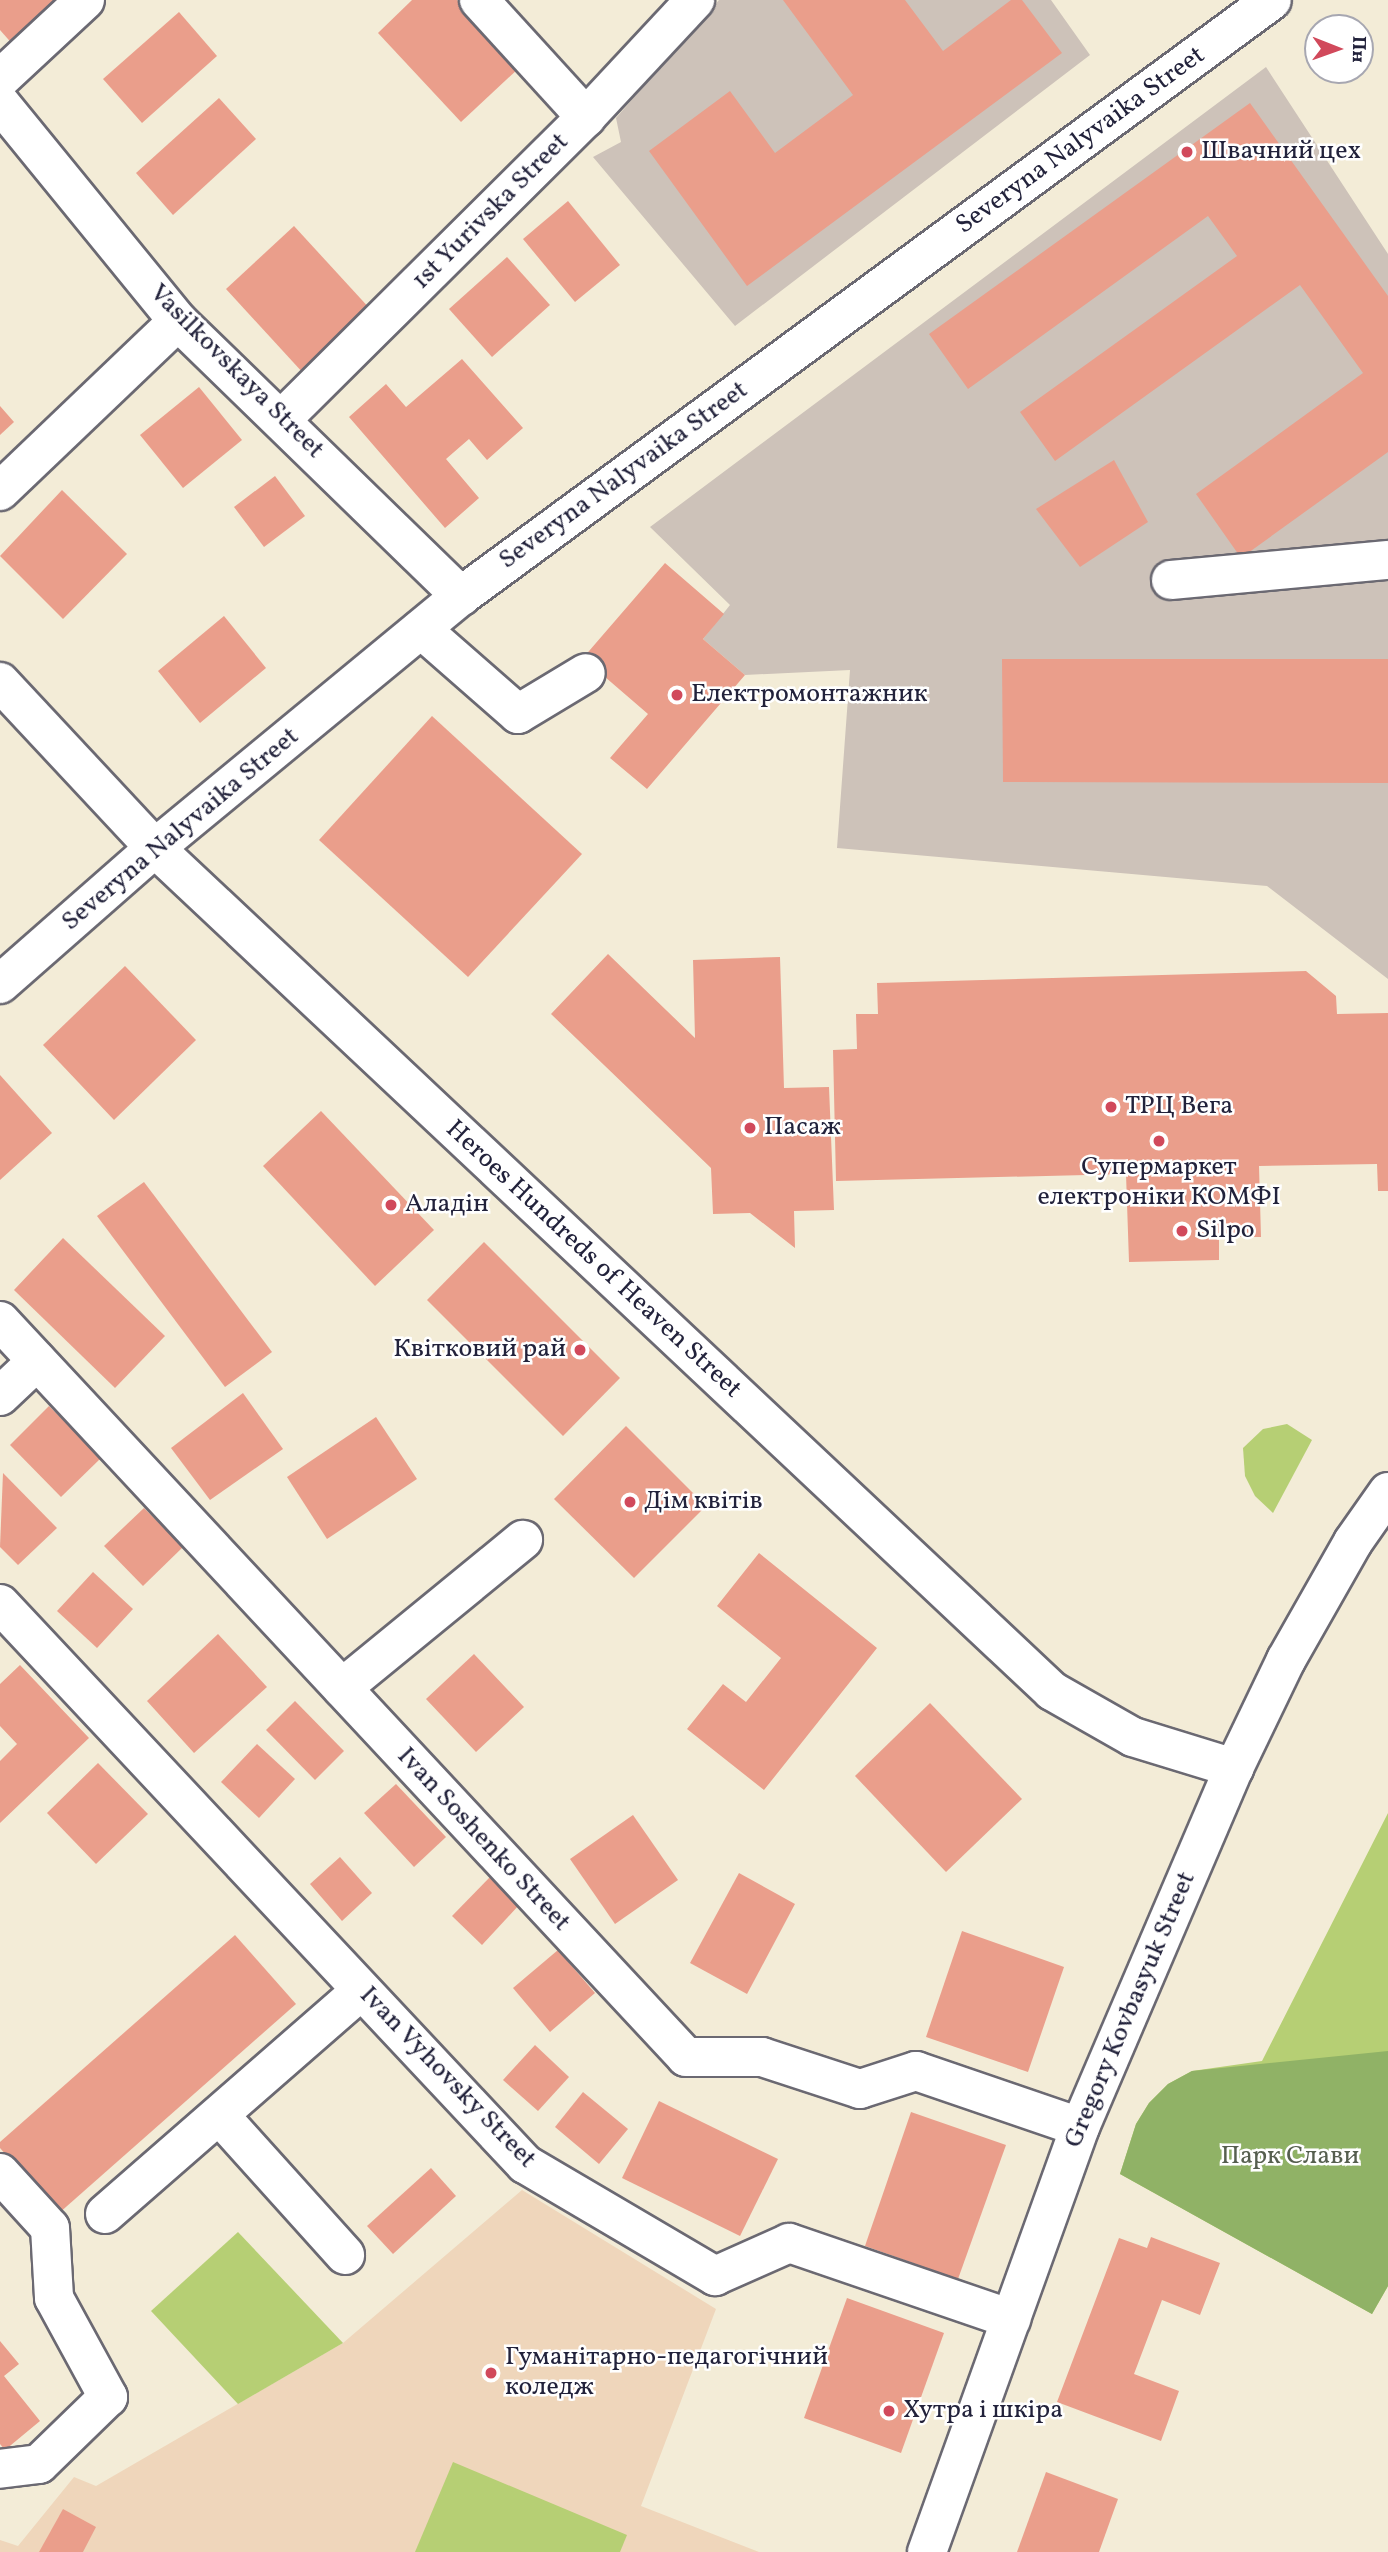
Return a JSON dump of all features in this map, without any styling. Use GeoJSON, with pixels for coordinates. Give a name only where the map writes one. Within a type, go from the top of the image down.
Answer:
{"type":"FeatureCollection","features":[{"type":"Feature","properties":{"kind":"street"},"geometry":{"type":"LineString","coordinates":[[0,79],[85,0]]}},
{"type":"Feature","properties":{"kind":"street"},"geometry":{"type":"LineString","coordinates":[[479,0],[586,117]]}},
{"type":"Feature","properties":{"kind":"street","name":"1st Yurivska Street"},"geometry":{"type":"LineString","coordinates":[[282,419],[586,117],[695,0]]}},
{"type":"Feature","properties":{"kind":"street","name":"Severyna Nalyvaika Street"},"geometry":{"type":"LineString","coordinates":[[0,984],[155,848],[461,596],[1272,0]]}},
{"type":"Feature","properties":{"kind":"street","name":"Vasilkovskaya Street"},"geometry":{"type":"LineString","coordinates":[[0,103],[178,321],[282,419],[461,596]]}},
{"type":"Feature","properties":{"kind":"street"},"geometry":{"type":"LineString","coordinates":[[0,491],[178,321]]}},
{"type":"Feature","properties":{"kind":"street"},"geometry":{"type":"LineString","coordinates":[[1171,580],[1388,560]]}},
{"type":"Feature","properties":{"kind":"street"},"geometry":{"type":"LineString","coordinates":[[421,629],[518,714],[586,673]]}},
{"type":"Feature","properties":{"kind":"street","name":"Heroes Hundreds of Heaven Street"},"geometry":{"type":"LineString","coordinates":[[0,682],[155,848],[1052,1691],[1133,1737],[1234,1768]]}},
{"type":"Feature","properties":{"kind":"street","name":"Ivan Soshenko Street"},"geometry":{"type":"LineString","coordinates":[[0,1321],[686,2057],[762,2057],[860,2089],[916,2071],[1080,2127]]}},
{"type":"Feature","properties":{"kind":"street"},"geometry":{"type":"LineString","coordinates":[[0,1396],[37,1362]]}},
{"type":"Feature","properties":{"kind":"street","name":"Gregory Kovbasyuk Street"},"geometry":{"type":"LineString","coordinates":[[927,2552],[1080,2127],[1234,1768],[1286,1660],[1353,1542],[1388,1492]]}},
{"type":"Feature","properties":{"kind":"street"},"geometry":{"type":"LineString","coordinates":[[342,1688],[523,1540]]}},
{"type":"Feature","properties":{"kind":"street","name":"Ivan Vyhovsky Street"},"geometry":{"type":"LineString","coordinates":[[0,1604],[525,2164],[715,2276],[789,2243],[1011,2319]]}},
{"type":"Feature","properties":{"kind":"street"},"geometry":{"type":"LineString","coordinates":[[105,2214],[361,1991]]}},
{"type":"Feature","properties":{"kind":"street"},"geometry":{"type":"LineString","coordinates":[[220,2116],[345,2255]]}},
{"type":"Feature","properties":{"kind":"street"},"geometry":{"type":"LineString","coordinates":[[0,2173],[50,2228],[54,2298],[108,2397],[39,2464],[0,2469]]}},
{"type":"Feature","properties":{"kind":"shaded area"},"geometry":{"type":"Polygon","coordinates":[[[719,0],[1051,0],[1090,55],[735,326],[593,157],[621,142],[616,118],[719,0]]]}},
{"type":"Feature","properties":{"kind":"shaded area"},"geometry":{"type":"Polygon","coordinates":[[[1266,67],[1388,254],[1388,979],[1267,886],[837,848],[850,670],[745,675],[703,639],[730,605],[650,527],[1266,67]]]}},
{"type":"Feature","properties":{"kind":"shaded area","name":"Гуманітарно-педагогічний коледж"},"geometry":{"type":"Polygon","coordinates":[[[522,2190],[716,2309],[641,2506],[759,2552],[0,2552],[0,2540],[18,2546],[74,2477],[96,2486],[343,2343],[522,2190]]]}},
{"type":"Feature","properties":{"kind":"green space"},"geometry":{"type":"Polygon","coordinates":[[[1287,1424],[1312,1440],[1273,1513],[1255,1496],[1245,1476],[1243,1448],[1263,1429],[1287,1424]]]}},
{"type":"Feature","properties":{"kind":"green space","name":"Парк Слави"},"geometry":{"type":"Polygon","coordinates":[[[1388,1813],[1388,2286],[1372,2314],[1120,2174],[1136,2124],[1149,2103],[1168,2084],[1192,2071],[1262,2061],[1388,1813]]]}},
{"type":"Feature","properties":{"kind":"green space","name":"Парк Слави"},"geometry":{"type":"Polygon","coordinates":[[[1388,2051],[1388,2286],[1372,2314],[1120,2174],[1136,2124],[1149,2103],[1168,2084],[1192,2071],[1388,2051]]]}},
{"type":"Feature","properties":{"kind":"green space"},"geometry":{"type":"Polygon","coordinates":[[[238,2232],[343,2343],[238,2404],[151,2311],[238,2232]]]}},
{"type":"Feature","properties":{"kind":"green space"},"geometry":{"type":"Polygon","coordinates":[[[453,2462],[627,2535],[620,2552],[415,2552],[453,2462]]]}},
{"type":"Feature","properties":{"kind":"building"},"geometry":{"type":"Polygon","coordinates":[[[0,0],[67,0],[15,47],[0,30],[0,0]]]}},
{"type":"Feature","properties":{"kind":"building"},"geometry":{"type":"Polygon","coordinates":[[[412,0],[457,0],[520,67],[461,122],[378,33],[412,0]]]}},
{"type":"Feature","properties":{"kind":"building"},"geometry":{"type":"Polygon","coordinates":[[[783,0],[905,0],[943,51],[1011,0],[1022,0],[1062,53],[747,286],[649,151],[730,91],[775,153],[853,95],[783,0]]]}},
{"type":"Feature","properties":{"kind":"building"},"geometry":{"type":"Polygon","coordinates":[[[179,12],[217,56],[142,123],[103,79],[179,12]]]}},
{"type":"Feature","properties":{"kind":"building"},"geometry":{"type":"Polygon","coordinates":[[[219,98],[256,139],[173,215],[136,173],[219,98]]]}},
{"type":"Feature","properties":{"kind":"building"},"geometry":{"type":"Polygon","coordinates":[[[1250,103],[1388,296],[1388,452],[1241,558],[1196,494],[1363,373],[1300,285],[1055,461],[1020,412],[1237,256],[1208,216],[968,389],[929,334],[1250,103]]]}},
{"type":"Feature","properties":{"kind":"building"},"geometry":{"type":"Polygon","coordinates":[[[568,201],[620,265],[575,302],[523,239],[568,201]]]}},
{"type":"Feature","properties":{"kind":"building"},"geometry":{"type":"Polygon","coordinates":[[[294,226],[372,311],[304,374],[226,289],[294,226]]]}},
{"type":"Feature","properties":{"kind":"building"},"geometry":{"type":"Polygon","coordinates":[[[507,257],[550,305],[492,357],[449,309],[507,257]]]}},
{"type":"Feature","properties":{"kind":"building"},"geometry":{"type":"Polygon","coordinates":[[[462,359],[523,428],[487,460],[469,439],[446,459],[479,498],[445,528],[349,417],[386,384],[406,407],[462,359]]]}},
{"type":"Feature","properties":{"kind":"building"},"geometry":{"type":"Polygon","coordinates":[[[199,387],[242,440],[183,488],[140,435],[199,387]]]}},
{"type":"Feature","properties":{"kind":"building"},"geometry":{"type":"Polygon","coordinates":[[[0,406],[14,422],[0,435],[0,406]]]}},
{"type":"Feature","properties":{"kind":"building"},"geometry":{"type":"Polygon","coordinates":[[[1114,460],[1148,522],[1080,567],[1036,509],[1114,460]]]}},
{"type":"Feature","properties":{"kind":"building"},"geometry":{"type":"Polygon","coordinates":[[[275,476],[305,516],[264,547],[234,507],[275,476]]]}},
{"type":"Feature","properties":{"kind":"building"},"geometry":{"type":"Polygon","coordinates":[[[62,490],[127,554],[63,619],[0,556],[62,490]]]}},
{"type":"Feature","properties":{"kind":"building","name":"Електромонтажник"},"geometry":{"type":"Polygon","coordinates":[[[665,563],[724,614],[703,639],[745,675],[647,789],[610,758],[648,714],[583,658],[665,563]]]}},
{"type":"Feature","properties":{"kind":"building"},"geometry":{"type":"Polygon","coordinates":[[[224,616],[266,668],[200,723],[158,671],[224,616]]]}},
{"type":"Feature","properties":{"kind":"building"},"geometry":{"type":"Polygon","coordinates":[[[1002,659],[1388,659],[1388,783],[1003,782],[1002,659]]]}},
{"type":"Feature","properties":{"kind":"building"},"geometry":{"type":"Polygon","coordinates":[[[432,716],[582,854],[468,977],[319,840],[432,716]]]}},
{"type":"Feature","properties":{"kind":"building","name":"Пасаж"},"geometry":{"type":"Polygon","coordinates":[[[608,954],[695,1038],[693,960],[780,957],[784,1088],[829,1087],[834,1210],[794,1211],[795,1248],[750,1213],[713,1214],[711,1168],[551,1014],[608,954]]]}},
{"type":"Feature","properties":{"kind":"building"},"geometry":{"type":"Polygon","coordinates":[[[125,966],[196,1040],[114,1120],[43,1045],[125,966]]]}},
{"type":"Feature","properties":{"kind":"building","name":"ТРЦ Вега"},"geometry":{"type":"Polygon","coordinates":[[[1306,971],[1336,996],[1337,1014],[1388,1013],[1388,1191],[1378,1191],[1377,1164],[1259,1166],[1261,1237],[1219,1237],[1219,1260],[1129,1262],[1126,1174],[836,1181],[833,1050],[857,1049],[856,1014],[878,1014],[877,983],[1306,971]]]}},
{"type":"Feature","properties":{"kind":"building"},"geometry":{"type":"Polygon","coordinates":[[[0,1075],[52,1133],[0,1180],[0,1075]]]}},
{"type":"Feature","properties":{"kind":"building"},"geometry":{"type":"Polygon","coordinates":[[[321,1111],[434,1230],[375,1286],[263,1166],[321,1111]]]}},
{"type":"Feature","properties":{"kind":"building"},"geometry":{"type":"Polygon","coordinates":[[[144,1182],[272,1352],[225,1387],[97,1216],[144,1182]]]}},
{"type":"Feature","properties":{"kind":"building"},"geometry":{"type":"Polygon","coordinates":[[[63,1238],[165,1336],[115,1388],[14,1290],[63,1238]]]}},
{"type":"Feature","properties":{"kind":"building"},"geometry":{"type":"Polygon","coordinates":[[[484,1242],[620,1378],[563,1436],[427,1300],[484,1242]]]}},
{"type":"Feature","properties":{"kind":"building"},"geometry":{"type":"Polygon","coordinates":[[[243,1393],[283,1449],[210,1500],[171,1448],[243,1393]]]}},
{"type":"Feature","properties":{"kind":"building"},"geometry":{"type":"Polygon","coordinates":[[[49,1406],[101,1458],[61,1497],[10,1445],[49,1406]]]}},
{"type":"Feature","properties":{"kind":"building"},"geometry":{"type":"Polygon","coordinates":[[[376,1417],[417,1479],[327,1539],[287,1477],[376,1417]]]}},
{"type":"Feature","properties":{"kind":"building","name":"Дім квітів"},"geometry":{"type":"Polygon","coordinates":[[[626,1426],[706,1506],[634,1578],[554,1499],[626,1426]]]}},
{"type":"Feature","properties":{"kind":"building"},"geometry":{"type":"Polygon","coordinates":[[[3,1473],[57,1528],[18,1565],[0,1547],[3,1473]]]}},
{"type":"Feature","properties":{"kind":"building"},"geometry":{"type":"Polygon","coordinates":[[[144,1508],[183,1547],[143,1586],[104,1546],[144,1508]]]}},
{"type":"Feature","properties":{"kind":"building"},"geometry":{"type":"Polygon","coordinates":[[[759,1553],[877,1648],[764,1790],[687,1729],[723,1684],[746,1702],[781,1658],[717,1606],[759,1553]]]}},
{"type":"Feature","properties":{"kind":"building"},"geometry":{"type":"Polygon","coordinates":[[[93,1572],[133,1609],[97,1648],[57,1611],[93,1572]]]}},
{"type":"Feature","properties":{"kind":"building"},"geometry":{"type":"Polygon","coordinates":[[[218,1634],[267,1687],[194,1753],[147,1701],[218,1634]]]}},
{"type":"Feature","properties":{"kind":"building"},"geometry":{"type":"Polygon","coordinates":[[[474,1654],[524,1707],[476,1752],[426,1699],[474,1654]]]}},
{"type":"Feature","properties":{"kind":"building"},"geometry":{"type":"Polygon","coordinates":[[[20,1665],[89,1738],[0,1823],[0,1761],[17,1744],[0,1726],[0,1684],[20,1665]]]}},
{"type":"Feature","properties":{"kind":"building"},"geometry":{"type":"Polygon","coordinates":[[[295,1701],[344,1751],[315,1780],[266,1730],[295,1701]]]}},
{"type":"Feature","properties":{"kind":"building"},"geometry":{"type":"Polygon","coordinates":[[[930,1703],[1022,1799],[946,1872],[855,1776],[930,1703]]]}},
{"type":"Feature","properties":{"kind":"building"},"geometry":{"type":"Polygon","coordinates":[[[257,1744],[295,1779],[259,1818],[221,1782],[257,1744]]]}},
{"type":"Feature","properties":{"kind":"building"},"geometry":{"type":"Polygon","coordinates":[[[98,1763],[148,1814],[96,1864],[47,1813],[98,1763]]]}},
{"type":"Feature","properties":{"kind":"building"},"geometry":{"type":"Polygon","coordinates":[[[396,1784],[446,1837],[414,1867],[364,1813],[396,1784]]]}},
{"type":"Feature","properties":{"kind":"building"},"geometry":{"type":"Polygon","coordinates":[[[633,1815],[678,1880],[615,1924],[570,1859],[633,1815]]]}},
{"type":"Feature","properties":{"kind":"building"},"geometry":{"type":"Polygon","coordinates":[[[340,1857],[372,1893],[342,1921],[310,1884],[340,1857]]]}},
{"type":"Feature","properties":{"kind":"building"},"geometry":{"type":"Polygon","coordinates":[[[739,1873],[795,1904],[747,1994],[690,1963],[739,1873]]]}},
{"type":"Feature","properties":{"kind":"building"},"geometry":{"type":"Polygon","coordinates":[[[490,1877],[519,1905],[482,1945],[452,1916],[490,1877]]]}},
{"type":"Feature","properties":{"kind":"building"},"geometry":{"type":"Polygon","coordinates":[[[962,1931],[1064,1967],[1028,2072],[926,2037],[962,1931]]]}},
{"type":"Feature","properties":{"kind":"building"},"geometry":{"type":"Polygon","coordinates":[[[235,1935],[296,2004],[58,2214],[0,2148],[0,2142],[235,1935]]]}},
{"type":"Feature","properties":{"kind":"building"},"geometry":{"type":"Polygon","coordinates":[[[558,1950],[595,1993],[550,2032],[513,1988],[558,1950]]]}},
{"type":"Feature","properties":{"kind":"building"},"geometry":{"type":"Polygon","coordinates":[[[535,2045],[569,2077],[538,2111],[503,2080],[535,2045]]]}},
{"type":"Feature","properties":{"kind":"building"},"geometry":{"type":"Polygon","coordinates":[[[583,2092],[628,2129],[599,2164],[555,2127],[583,2092]]]}},
{"type":"Feature","properties":{"kind":"building"},"geometry":{"type":"Polygon","coordinates":[[[659,2101],[778,2159],[740,2236],[622,2178],[659,2101]]]}},
{"type":"Feature","properties":{"kind":"building"},"geometry":{"type":"Polygon","coordinates":[[[911,2112],[1006,2145],[958,2279],[865,2246],[911,2112]]]}},
{"type":"Feature","properties":{"kind":"building"},"geometry":{"type":"Polygon","coordinates":[[[431,2168],[456,2196],[393,2254],[367,2226],[431,2168]]]}},
{"type":"Feature","properties":{"kind":"building"},"geometry":{"type":"Polygon","coordinates":[[[1151,2237],[1220,2263],[1200,2315],[1162,2300],[1134,2374],[1179,2391],[1161,2441],[1057,2402],[1119,2238],[1147,2248],[1151,2237]]]}},
{"type":"Feature","properties":{"kind":"building"},"geometry":{"type":"Polygon","coordinates":[[[847,2298],[944,2333],[901,2453],[804,2418],[847,2298]]]}},
{"type":"Feature","properties":{"kind":"building"},"geometry":{"type":"Polygon","coordinates":[[[0,2341],[19,2364],[4,2376],[40,2421],[5,2450],[0,2444],[0,2341]]]}},
{"type":"Feature","properties":{"kind":"building"},"geometry":{"type":"Polygon","coordinates":[[[1046,2472],[1118,2499],[1099,2552],[1017,2552],[1046,2472]]]}},
{"type":"Feature","properties":{"kind":"building"},"geometry":{"type":"Polygon","coordinates":[[[63,2509],[96,2527],[83,2552],[39,2552],[63,2509]]]}},
{"type":"Feature","properties":{"kind":"place","name":"Швачний цех"},"geometry":{"type":"Point","coordinates":[1187,152]}},
{"type":"Feature","properties":{"kind":"place","name":"Електромонтажник"},"geometry":{"type":"Point","coordinates":[677,695]}},
{"type":"Feature","properties":{"kind":"place","name":"ТРЦ Вега"},"geometry":{"type":"Point","coordinates":[1111,1107]}},
{"type":"Feature","properties":{"kind":"place","name":"Пасаж"},"geometry":{"type":"Point","coordinates":[750,1128]}},
{"type":"Feature","properties":{"kind":"place","name":"Супермаркет електроніки КОМФІ"},"geometry":{"type":"Point","coordinates":[1159,1141]}},
{"type":"Feature","properties":{"kind":"place","name":"Аладін"},"geometry":{"type":"Point","coordinates":[391,1205]}},
{"type":"Feature","properties":{"kind":"place","name":"Silpo"},"geometry":{"type":"Point","coordinates":[1182,1231]}},
{"type":"Feature","properties":{"kind":"place","name":"Квітковий рай"},"geometry":{"type":"Point","coordinates":[580,1350]}},
{"type":"Feature","properties":{"kind":"place","name":"Дім квітів"},"geometry":{"type":"Point","coordinates":[630,1502]}},
{"type":"Feature","properties":{"kind":"place","name":"Гуманітарно-педагогічний коледж"},"geometry":{"type":"Point","coordinates":[491,2373]}},
{"type":"Feature","properties":{"kind":"place","name":"Хутра і шкіра"},"geometry":{"type":"Point","coordinates":[889,2411]}}]}
